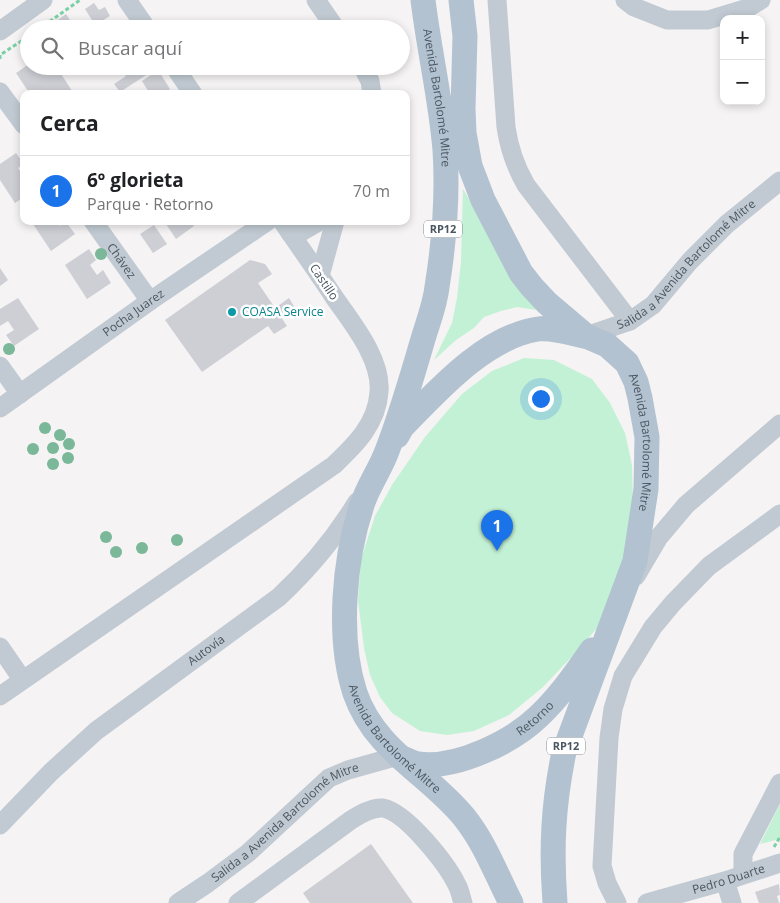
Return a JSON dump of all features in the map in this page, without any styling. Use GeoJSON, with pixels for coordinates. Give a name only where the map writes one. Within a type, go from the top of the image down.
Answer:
{"type":"FeatureCollection","features":[{"type":"Feature","properties":{"kind":"main road","name":"Avenida Bartolomé Mitre"},"geometry":{"type":"LineString","coordinates":[[423,0],[445,150],[445,209],[437,290],[387,452],[362,503],[346,584],[345,639],[348,666],[357,697],[380,739],[444,796],[464,817],[483,844],[511,903]]}},
{"type":"Feature","properties":{"kind":"main road","name":"Avenida Bartolomé Mitre"},"geometry":{"type":"LineString","coordinates":[[459,7],[465,36],[464,133],[470,166],[482,200],[521,273],[532,287],[547,303],[586,336],[607,345],[627,364],[638,390],[646,428],[646,489],[634,561],[562,760],[556,793],[552,836],[555,903]]}},
{"type":"Feature","properties":{"kind":"main road","name":"RP12"},"geometry":{"type":"LineString","coordinates":[[387,452],[402,427],[446,382],[486,349],[509,337],[538,329],[550,329],[586,336]]}},
{"type":"Feature","properties":{"kind":"main road","name":"Retorno"},"geometry":{"type":"LineString","coordinates":[[398,756],[417,764],[439,764],[460,761],[508,738],[539,716],[569,683],[599,641],[622,598]]}},
{"type":"Feature","properties":{"kind":"street"},"geometry":{"type":"LineString","coordinates":[[0,31],[43,0]]}},
{"type":"Feature","properties":{"kind":"street"},"geometry":{"type":"LineString","coordinates":[[127,0],[141,20]]}},
{"type":"Feature","properties":{"kind":"street"},"geometry":{"type":"LineString","coordinates":[[316,0],[330,20]]}},
{"type":"Feature","properties":{"kind":"street"},"geometry":{"type":"LineString","coordinates":[[497,0],[508,146],[515,166],[526,184],[630,321]]}},
{"type":"Feature","properties":{"kind":"street"},"geometry":{"type":"LineString","coordinates":[[625,0],[634,7],[667,20],[708,20],[748,8],[761,0]]}},
{"type":"Feature","properties":{"kind":"street"},"geometry":{"type":"LineString","coordinates":[[180,75],[190,90]]}},
{"type":"Feature","properties":{"kind":"street"},"geometry":{"type":"LineString","coordinates":[[367,75],[371,90]]}},
{"type":"Feature","properties":{"kind":"street"},"geometry":{"type":"LineString","coordinates":[[0,92],[20,120]]}},
{"type":"Feature","properties":{"kind":"street","name":"Salida a Avenida Bartolomé Mitre"},"geometry":{"type":"LineString","coordinates":[[586,336],[630,321],[653,305],[690,261],[727,224],[780,181]]}},
{"type":"Feature","properties":{"kind":"street","name":"Chávez"},"geometry":{"type":"LineString","coordinates":[[95,225],[150,301]]}},
{"type":"Feature","properties":{"kind":"street","name":"Pocha Juarez"},"geometry":{"type":"LineString","coordinates":[[0,408],[150,301],[262,225]]}},
{"type":"Feature","properties":{"kind":"street"},"geometry":{"type":"LineString","coordinates":[[286,227],[301,232],[313,225]]}},
{"type":"Feature","properties":{"kind":"street"},"geometry":{"type":"LineString","coordinates":[[320,276],[334,225]]}},
{"type":"Feature","properties":{"kind":"street","name":"Castillo"},"geometry":{"type":"LineString","coordinates":[[0,696],[334,465],[366,432],[374,416],[379,392],[376,368],[366,344],[286,227]]}},
{"type":"Feature","properties":{"kind":"street"},"geometry":{"type":"LineString","coordinates":[[0,366],[20,394]]}},
{"type":"Feature","properties":{"kind":"street"},"geometry":{"type":"LineString","coordinates":[[622,598],[659,537],[686,505],[780,424]]}},
{"type":"Feature","properties":{"kind":"street","name":"Autovía"},"geometry":{"type":"LineString","coordinates":[[0,825],[51,772],[96,731],[265,608],[298,579],[335,537],[387,452]]}},
{"type":"Feature","properties":{"kind":"street"},"geometry":{"type":"LineString","coordinates":[[618,903],[606,883],[602,866],[609,738],[613,709],[623,676],[653,627],[673,603],[709,566],[780,514]]}},
{"type":"Feature","properties":{"kind":"street"},"geometry":{"type":"LineString","coordinates":[[0,647],[22,680]]}},
{"type":"Feature","properties":{"kind":"street","name":"Salida a Avenida Bartolomé Mitre"},"geometry":{"type":"LineString","coordinates":[[178,903],[248,853],[330,778],[348,770],[398,756]]}},
{"type":"Feature","properties":{"kind":"street"},"geometry":{"type":"LineString","coordinates":[[0,805],[51,772]]}},
{"type":"Feature","properties":{"kind":"street"},"geometry":{"type":"LineString","coordinates":[[743,874],[743,854],[780,783]]}},
{"type":"Feature","properties":{"kind":"street"},"geometry":{"type":"LineString","coordinates":[[238,903],[351,820],[364,812],[382,808],[396,813],[424,837],[457,884],[463,903]]}},
{"type":"Feature","properties":{"kind":"street","name":"Pedro Duarte"},"geometry":{"type":"LineString","coordinates":[[648,903],[780,863]]}},
{"type":"Feature","properties":{"kind":"street"},"geometry":{"type":"LineString","coordinates":[[725,881],[732,903]]}},
{"type":"Feature","properties":{"kind":"path"},"geometry":{"type":"LineString","coordinates":[[52,20],[80,0]]}},
{"type":"Feature","properties":{"kind":"path"},"geometry":{"type":"LineString","coordinates":[[0,60],[0,55],[20,42]]}},
{"type":"Feature","properties":{"kind":"green space"},"geometry":{"type":"Polygon","coordinates":[[[463,189],[537,310],[517,307],[484,317],[474,328],[456,340],[434,360],[452,323],[457,298],[461,262],[463,189]]]}},
{"type":"Feature","properties":{"kind":"green space"},"geometry":{"type":"Polygon","coordinates":[[[524,358],[554,360],[592,379],[610,403],[625,433],[632,465],[633,505],[631,543],[610,613],[543,687],[509,715],[474,731],[447,735],[420,731],[392,713],[380,697],[370,675],[364,648],[358,600],[361,559],[375,516],[392,485],[425,437],[462,394],[492,371],[524,358]]]}},
{"type":"Feature","properties":{"kind":"green space"},"geometry":{"type":"Polygon","coordinates":[[[780,804],[780,839],[760,844],[780,804]]]}},
{"type":"Feature","properties":{"kind":"building"},"geometry":{"type":"Polygon","coordinates":[[[94,3],[99,10],[105,7],[110,16],[103,20],[92,20],[85,9],[94,3]]]}},
{"type":"Feature","properties":{"kind":"building"},"geometry":{"type":"Polygon","coordinates":[[[66,14],[70,20],[58,20],[66,14]]]}},
{"type":"Feature","properties":{"kind":"building"},"geometry":{"type":"Polygon","coordinates":[[[20,70],[20,75],[62,75],[71,90],[27,90],[16,73],[20,70]]]}},
{"type":"Feature","properties":{"kind":"building"},"geometry":{"type":"Polygon","coordinates":[[[146,75],[123,90],[118,90],[114,84],[126,76],[146,75]]]}},
{"type":"Feature","properties":{"kind":"building"},"geometry":{"type":"Polygon","coordinates":[[[151,75],[161,75],[170,89],[148,90],[142,81],[151,75]]]}},
{"type":"Feature","properties":{"kind":"building"},"geometry":{"type":"Polygon","coordinates":[[[16,153],[20,158],[20,167],[18,168],[20,171],[20,200],[15,203],[0,180],[0,164],[16,153]]]}},
{"type":"Feature","properties":{"kind":"building"},"geometry":{"type":"Polygon","coordinates":[[[34,225],[68,225],[75,234],[51,251],[34,225]]]}},
{"type":"Feature","properties":{"kind":"building"},"geometry":{"type":"Polygon","coordinates":[[[154,225],[167,244],[153,253],[140,234],[154,225]]]}},
{"type":"Feature","properties":{"kind":"building"},"geometry":{"type":"Polygon","coordinates":[[[167,225],[194,226],[176,239],[167,225]]]}},
{"type":"Feature","properties":{"kind":"building"},"geometry":{"type":"Polygon","coordinates":[[[89,249],[96,260],[90,265],[97,275],[103,270],[111,283],[87,299],[65,265],[89,249]]]}},
{"type":"Feature","properties":{"kind":"building","name":"COASA Service"},"geometry":{"type":"Polygon","coordinates":[[[250,260],[265,264],[272,274],[258,283],[275,308],[289,298],[295,308],[281,317],[287,326],[274,334],[268,326],[202,372],[165,320],[250,260]]]}},
{"type":"Feature","properties":{"kind":"building"},"geometry":{"type":"Polygon","coordinates":[[[0,268],[8,280],[0,286],[0,268]]]}},
{"type":"Feature","properties":{"kind":"building"},"geometry":{"type":"Polygon","coordinates":[[[18,298],[39,329],[14,346],[6,335],[14,330],[8,321],[0,326],[0,309],[18,298]]]}},
{"type":"Feature","properties":{"kind":"building"},"geometry":{"type":"Polygon","coordinates":[[[371,844],[413,903],[310,903],[303,893],[371,844]]]}},
{"type":"Feature","properties":{"kind":"building"},"geometry":{"type":"Polygon","coordinates":[[[779,884],[780,895],[777,896],[779,903],[759,903],[755,892],[779,884]]]}},
{"type":"Feature","properties":{"kind":"place","name":"COASA Service"},"geometry":{"type":"Point","coordinates":[232,312]}},
{"type":"Feature","properties":{"kind":"place","name":"6º glorieta"},"geometry":{"type":"Point","coordinates":[497,551]}}]}
